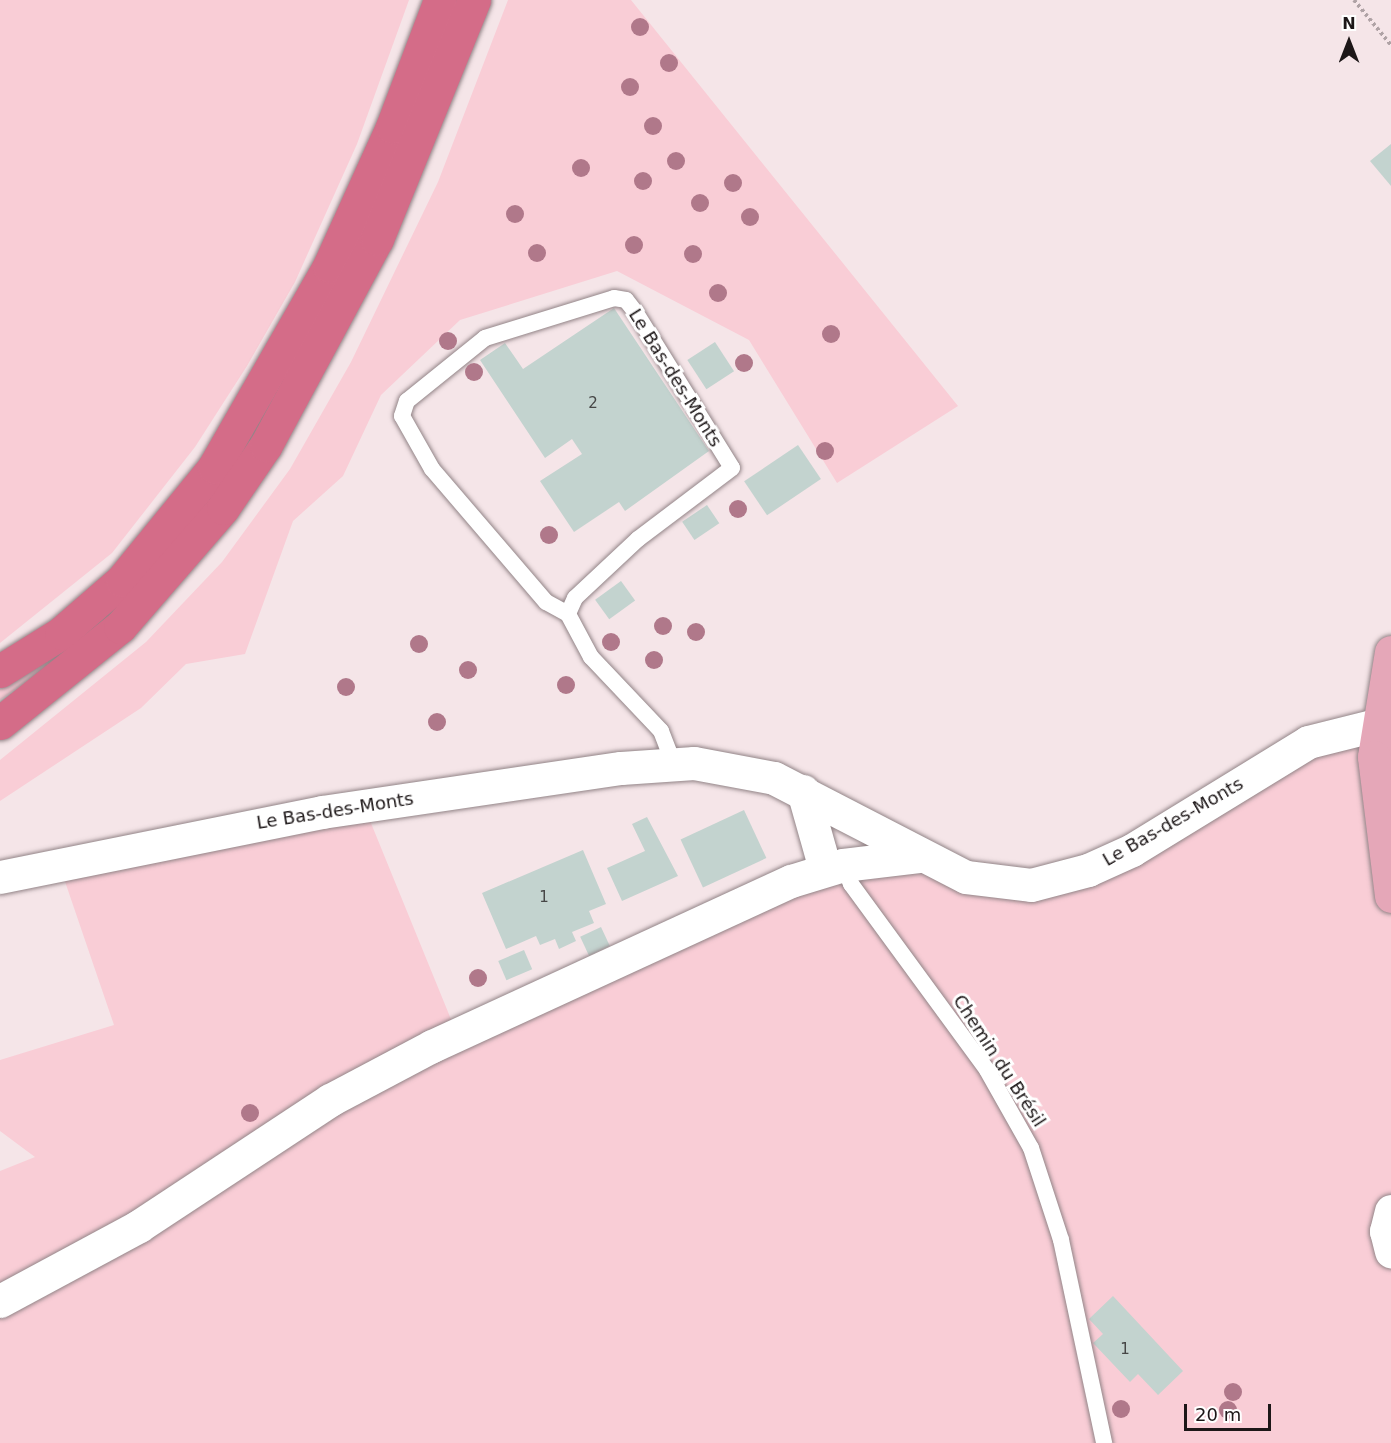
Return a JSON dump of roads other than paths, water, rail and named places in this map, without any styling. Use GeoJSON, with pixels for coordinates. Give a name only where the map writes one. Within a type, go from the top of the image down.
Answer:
{"type":"FeatureCollection","features":[{"type":"Feature","properties":{"kind":"highway"},"geometry":{"type":"LineString","coordinates":[[0,672],[61,633],[115,587],[214,467],[329,266],[392,128],[440,0]]}},
{"type":"Feature","properties":{"kind":"highway"},"geometry":{"type":"LineString","coordinates":[[0,723],[120,627],[223,508],[266,445],[377,239],[474,0]]}},
{"type":"Feature","properties":{"kind":"main road"},"geometry":{"type":"LineString","coordinates":[[1391,652],[1376,725],[1376,793],[1391,896]]}},
{"type":"Feature","properties":{"kind":"street","name":"Le Bas-des-Monts"},"geometry":{"type":"LineString","coordinates":[[0,877],[285,818],[673,763],[734,767],[803,791],[918,856],[966,877],[998,884],[1059,880],[1132,850],[1308,742],[1376,725]]}},
{"type":"Feature","properties":{"kind":"street"},"geometry":{"type":"LineString","coordinates":[[803,791],[834,867]]}},
{"type":"Feature","properties":{"kind":"street"},"geometry":{"type":"LineString","coordinates":[[0,1301],[139,1226],[377,1074],[834,867],[918,856]]}},
{"type":"Feature","properties":{"kind":"street"},"geometry":{"type":"LineString","coordinates":[[1391,1211],[1386,1231],[1391,1251]]}},
{"type":"Feature","properties":{"kind":"lane","name":"Le Bas-des-Monts"},"geometry":{"type":"LineString","coordinates":[[568,614],[575,598],[638,539],[732,468],[636,313],[626,300],[614,298],[486,338],[407,401],[402,416],[432,469],[546,602],[568,614],[591,657],[662,731],[673,763]]}},
{"type":"Feature","properties":{"kind":"lane","name":"Chemin du Brésil"},"geometry":{"type":"LineString","coordinates":[[834,867],[851,884],[987,1070],[1031,1148],[1061,1240],[1104,1443]]}}]}
